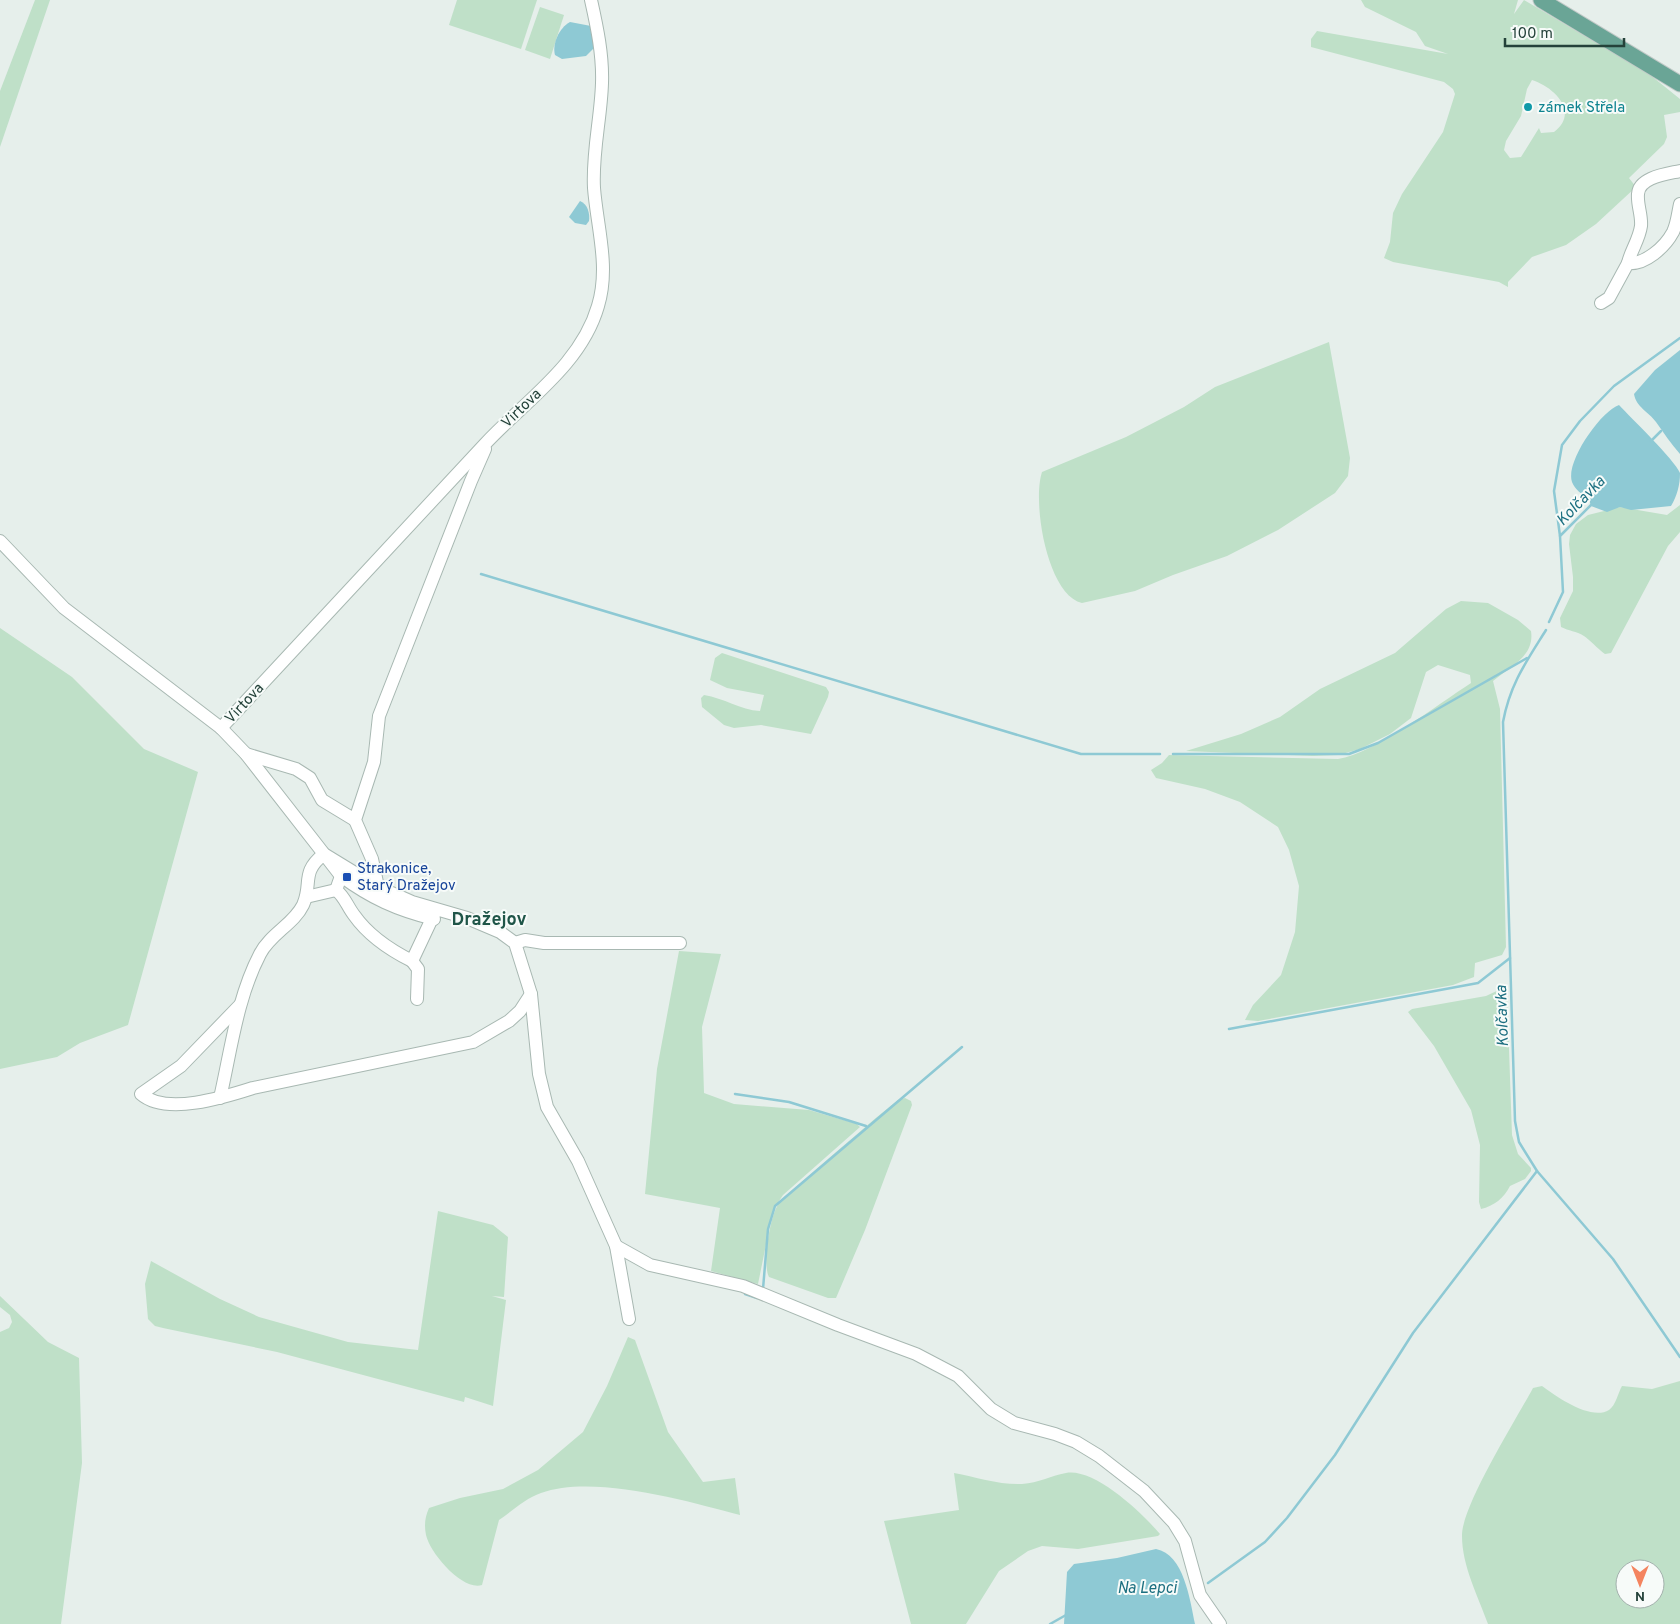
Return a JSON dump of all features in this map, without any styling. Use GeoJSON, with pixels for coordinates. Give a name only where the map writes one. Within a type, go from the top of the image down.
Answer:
{"type":"FeatureCollection","features":[{"type":"Feature","properties":{"kind":"main road"},"geometry":{"type":"LineString","coordinates":[[1541,0],[1680,84]]}},
{"type":"Feature","properties":{"kind":"street","name":"Virtova"},"geometry":{"type":"LineString","coordinates":[[221,728],[489,440],[559,371],[578,348],[598,306],[602,288],[602,239],[596,204],[594,167],[602,84],[601,58],[591,0]]}},
{"type":"Feature","properties":{"kind":"street"},"geometry":{"type":"LineString","coordinates":[[1601,303],[1609,298],[1639,238],[1641,214],[1638,195],[1640,188],[1653,178],[1680,171]]}},
{"type":"Feature","properties":{"kind":"street"},"geometry":{"type":"LineString","coordinates":[[1628,263],[1645,259],[1664,243],[1674,231],[1680,204]]}},
{"type":"Feature","properties":{"kind":"street"},"geometry":{"type":"LineString","coordinates":[[355,820],[374,762],[379,716],[467,489],[489,440]]}},
{"type":"Feature","properties":{"kind":"street"},"geometry":{"type":"LineString","coordinates":[[0,541],[64,608],[221,728],[246,754],[341,876],[367,895],[405,912],[475,922],[500,932],[515,943],[531,994],[539,1074],[547,1107],[578,1161],[616,1246],[629,1319]]}},
{"type":"Feature","properties":{"kind":"street"},"geometry":{"type":"LineString","coordinates":[[246,754],[296,769],[310,778],[322,800],[355,820],[372,859],[378,887]]}},
{"type":"Feature","properties":{"kind":"street"},"geometry":{"type":"LineString","coordinates":[[324,854],[378,887],[435,915]]}},
{"type":"Feature","properties":{"kind":"street"},"geometry":{"type":"LineString","coordinates":[[220,1098],[240,1005],[260,954],[269,940],[302,907],[306,897],[308,874],[314,862],[324,854]]}},
{"type":"Feature","properties":{"kind":"street"},"geometry":{"type":"LineString","coordinates":[[336,890],[341,876]]}},
{"type":"Feature","properties":{"kind":"street"},"geometry":{"type":"LineString","coordinates":[[306,897],[336,890],[343,895],[354,916],[389,950],[412,961],[418,969],[417,1000]]}},
{"type":"Feature","properties":{"kind":"street"},"geometry":{"type":"LineString","coordinates":[[412,961],[435,915]]}},
{"type":"Feature","properties":{"kind":"street"},"geometry":{"type":"LineString","coordinates":[[515,943],[526,940],[544,943],[680,943]]}},
{"type":"Feature","properties":{"kind":"street"},"geometry":{"type":"LineString","coordinates":[[240,1005],[181,1066],[141,1094],[158,1102],[183,1103],[220,1098],[253,1088],[473,1042],[492,1032],[520,1011],[531,994]]}},
{"type":"Feature","properties":{"kind":"street"},"geometry":{"type":"LineString","coordinates":[[520,1011],[534,1021]]}},
{"type":"Feature","properties":{"kind":"street"},"geometry":{"type":"LineString","coordinates":[[616,1246],[650,1265],[743,1286],[838,1325],[916,1354],[958,1376],[991,1409],[1014,1423],[1055,1434],[1099,1456],[1144,1491],[1174,1522],[1185,1541],[1200,1595],[1220,1624]]}},
{"type":"Feature","properties":{"kind":"green space"},"geometry":{"type":"Polygon","coordinates":[[[35,0],[50,0],[0,147],[0,91],[35,0]]]}},
{"type":"Feature","properties":{"kind":"green space"},"geometry":{"type":"Polygon","coordinates":[[[457,0],[537,0],[521,49],[449,25],[457,0]]]}},
{"type":"Feature","properties":{"kind":"green space"},"geometry":{"type":"Polygon","coordinates":[[[1361,0],[1518,0],[1514,14],[1524,0],[1649,74],[1680,99],[1680,112],[1664,115],[1667,137],[1664,144],[1629,178],[1636,187],[1596,224],[1566,245],[1532,257],[1508,282],[1508,287],[1499,282],[1393,262],[1384,258],[1390,242],[1393,213],[1402,194],[1443,132],[1455,94],[1453,89],[1444,82],[1311,47],[1311,39],[1317,31],[1448,54],[1425,46],[1416,32],[1365,7],[1361,0]],[[1532,80],[1527,89],[1521,116],[1506,141],[1504,150],[1510,158],[1521,157],[1539,128],[1541,133],[1554,132],[1565,116],[1561,101],[1540,83],[1532,80]]]}},
{"type":"Feature","properties":{"kind":"green space"},"geometry":{"type":"Polygon","coordinates":[[[540,7],[564,15],[550,59],[525,50],[540,7]]]}},
{"type":"Feature","properties":{"kind":"green space"},"geometry":{"type":"Polygon","coordinates":[[[1329,342],[1350,458],[1348,476],[1335,493],[1278,530],[1227,556],[1135,591],[1082,603],[1070,596],[1051,566],[1045,546],[1039,504],[1039,486],[1042,472],[1126,437],[1184,407],[1215,387],[1329,342]]]}},
{"type":"Feature","properties":{"kind":"green space"},"geometry":{"type":"Polygon","coordinates":[[[1680,505],[1680,532],[1668,546],[1611,653],[1605,654],[1584,636],[1561,627],[1560,618],[1573,591],[1569,544],[1570,535],[1576,524],[1588,515],[1620,507],[1667,515],[1680,505]]]}},
{"type":"Feature","properties":{"kind":"green space"},"geometry":{"type":"Polygon","coordinates":[[[1461,601],[1488,603],[1518,620],[1531,631],[1531,640],[1525,654],[1514,666],[1493,681],[1500,709],[1506,947],[1502,955],[1475,963],[1474,977],[1453,985],[1258,1021],[1245,1020],[1253,1005],[1281,975],[1295,932],[1299,886],[1289,850],[1278,827],[1240,802],[1205,789],[1156,778],[1151,770],[1162,763],[1169,755],[1338,759],[1370,748],[1471,683],[1470,675],[1438,665],[1426,672],[1411,718],[1390,734],[1360,749],[1338,755],[1313,756],[1186,751],[1241,734],[1280,717],[1320,689],[1395,653],[1446,609],[1461,601]]]}},
{"type":"Feature","properties":{"kind":"green space"},"geometry":{"type":"Polygon","coordinates":[[[0,628],[72,677],[144,749],[198,772],[128,1025],[80,1043],[57,1057],[0,1069],[0,628]]]}},
{"type":"Feature","properties":{"kind":"green space"},"geometry":{"type":"Polygon","coordinates":[[[722,653],[826,687],[829,692],[828,697],[811,734],[761,725],[734,728],[724,725],[702,707],[701,698],[704,695],[760,711],[764,695],[727,688],[710,680],[715,658],[722,653]]]}},
{"type":"Feature","properties":{"kind":"green space"},"geometry":{"type":"Polygon","coordinates":[[[679,951],[721,954],[702,1027],[704,1093],[734,1104],[809,1110],[857,1124],[860,1127],[783,1195],[773,1210],[758,1284],[711,1271],[720,1208],[645,1194],[657,1069],[679,951]]]}},
{"type":"Feature","properties":{"kind":"green space"},"geometry":{"type":"Polygon","coordinates":[[[1503,988],[1507,991],[1512,1135],[1518,1154],[1531,1168],[1531,1171],[1525,1179],[1510,1186],[1498,1201],[1481,1209],[1479,1202],[1480,1145],[1471,1110],[1434,1046],[1408,1012],[1412,1009],[1486,996],[1503,988]]]}},
{"type":"Feature","properties":{"kind":"green space"},"geometry":{"type":"Polygon","coordinates":[[[905,1098],[911,1101],[912,1105],[865,1230],[836,1298],[828,1298],[769,1277],[766,1262],[768,1240],[770,1228],[779,1203],[876,1118],[898,1100],[905,1098]]]}},
{"type":"Feature","properties":{"kind":"green space"},"geometry":{"type":"Polygon","coordinates":[[[438,1211],[493,1225],[508,1237],[504,1297],[492,1296],[506,1300],[493,1406],[465,1397],[464,1402],[277,1352],[155,1326],[148,1319],[145,1284],[151,1261],[220,1299],[259,1317],[348,1342],[418,1350],[438,1211]]]}},
{"type":"Feature","properties":{"kind":"green space"},"geometry":{"type":"Polygon","coordinates":[[[0,1296],[48,1342],[79,1358],[82,1463],[61,1624],[0,1624],[0,1332],[9,1328],[12,1322],[10,1315],[0,1307],[0,1296]]]}},
{"type":"Feature","properties":{"kind":"green space"},"geometry":{"type":"Polygon","coordinates":[[[628,1337],[635,1340],[668,1432],[703,1482],[735,1478],[740,1515],[640,1492],[587,1486],[562,1488],[535,1495],[499,1520],[482,1585],[474,1585],[457,1577],[440,1560],[429,1543],[425,1524],[429,1508],[460,1498],[503,1489],[538,1470],[583,1432],[607,1386],[628,1337]]]}},
{"type":"Feature","properties":{"kind":"green space"},"geometry":{"type":"Polygon","coordinates":[[[1680,1381],[1680,1624],[1488,1624],[1471,1581],[1462,1536],[1470,1505],[1503,1440],[1533,1388],[1542,1386],[1574,1406],[1602,1413],[1611,1408],[1622,1386],[1652,1389],[1680,1381]]]}},
{"type":"Feature","properties":{"kind":"green space"},"geometry":{"type":"Polygon","coordinates":[[[954,1473],[996,1482],[1022,1484],[1066,1473],[1078,1473],[1090,1477],[1117,1494],[1142,1515],[1160,1534],[1158,1536],[1078,1549],[1042,1546],[1028,1551],[999,1571],[966,1624],[911,1624],[884,1521],[959,1510],[954,1473]]]}},
{"type":"Feature","properties":{"kind":"water"},"geometry":{"type":"Polygon","coordinates":[[[570,22],[591,26],[595,47],[586,56],[562,59],[555,55],[556,41],[560,32],[570,22]]]}},
{"type":"Feature","properties":{"kind":"water"},"geometry":{"type":"Polygon","coordinates":[[[580,201],[585,204],[589,212],[589,221],[586,225],[575,223],[569,217],[580,201]]]}},
{"type":"Feature","properties":{"kind":"water"},"geometry":{"type":"Polygon","coordinates":[[[1680,350],[1680,454],[1653,418],[1637,402],[1634,394],[1655,370],[1680,350]]]}},
{"type":"Feature","properties":{"kind":"water"},"geometry":{"type":"Polygon","coordinates":[[[1619,405],[1661,449],[1680,473],[1678,490],[1671,506],[1631,510],[1620,507],[1607,512],[1591,506],[1589,499],[1573,485],[1571,473],[1579,450],[1594,427],[1612,409],[1619,405]]]}},
{"type":"Feature","properties":{"kind":"water","name":"Na Lepci"},"geometry":{"type":"Polygon","coordinates":[[[1156,1549],[1166,1553],[1173,1559],[1179,1569],[1188,1591],[1195,1624],[1064,1624],[1067,1572],[1074,1564],[1117,1558],[1156,1549]]]}},
{"type":"Feature","properties":{"kind":"waterway"},"geometry":{"type":"LineString","coordinates":[[1560,536],[1554,491],[1562,445],[1580,421],[1614,386],[1680,338]]}},
{"type":"Feature","properties":{"kind":"waterway","name":"Kolčavka"},"geometry":{"type":"LineString","coordinates":[[1651,441],[1661,431]]}},
{"type":"Feature","properties":{"kind":"waterway","name":"Kolčavka"},"geometry":{"type":"LineString","coordinates":[[1549,622],[1563,592],[1560,536],[1593,503]]}},
{"type":"Feature","properties":{"kind":"waterway"},"geometry":{"type":"LineString","coordinates":[[481,574],[1081,754],[1160,754]]}},
{"type":"Feature","properties":{"kind":"waterway","name":"Kolčavka"},"geometry":{"type":"LineString","coordinates":[[1546,630],[1525,663],[1514,685],[1503,722],[1515,1121],[1519,1142],[1537,1171],[1613,1259],[1680,1357]]}},
{"type":"Feature","properties":{"kind":"waterway"},"geometry":{"type":"LineString","coordinates":[[1173,754],[1349,754],[1378,743],[1527,658]]}},
{"type":"Feature","properties":{"kind":"waterway"},"geometry":{"type":"LineString","coordinates":[[1229,1029],[1478,983],[1510,958]]}},
{"type":"Feature","properties":{"kind":"waterway"},"geometry":{"type":"LineString","coordinates":[[763,1289],[768,1229],[775,1206],[962,1047]]}},
{"type":"Feature","properties":{"kind":"waterway"},"geometry":{"type":"LineString","coordinates":[[735,1094],[789,1102],[866,1126]]}},
{"type":"Feature","properties":{"kind":"waterway"},"geometry":{"type":"LineString","coordinates":[[1208,1583],[1265,1542],[1287,1518],[1335,1455],[1413,1333],[1537,1171]]}},
{"type":"Feature","properties":{"kind":"waterway"},"geometry":{"type":"LineString","coordinates":[[745,1294],[757,1298]]}},
{"type":"Feature","properties":{"kind":"waterway"},"geometry":{"type":"LineString","coordinates":[[1050,1624],[1066,1615]]}},
{"type":"Feature","properties":{"kind":"place","name":"zámek Střela"},"geometry":{"type":"Point","coordinates":[1528,107]}},
{"type":"Feature","properties":{"kind":"place","name":"Strakonice, Starý Dražejov"},"geometry":{"type":"Point","coordinates":[347,877]}},
{"type":"Feature","properties":{"kind":"district","name":"Dražejov"},"geometry":{"type":"Point","coordinates":[489,919]}}]}
